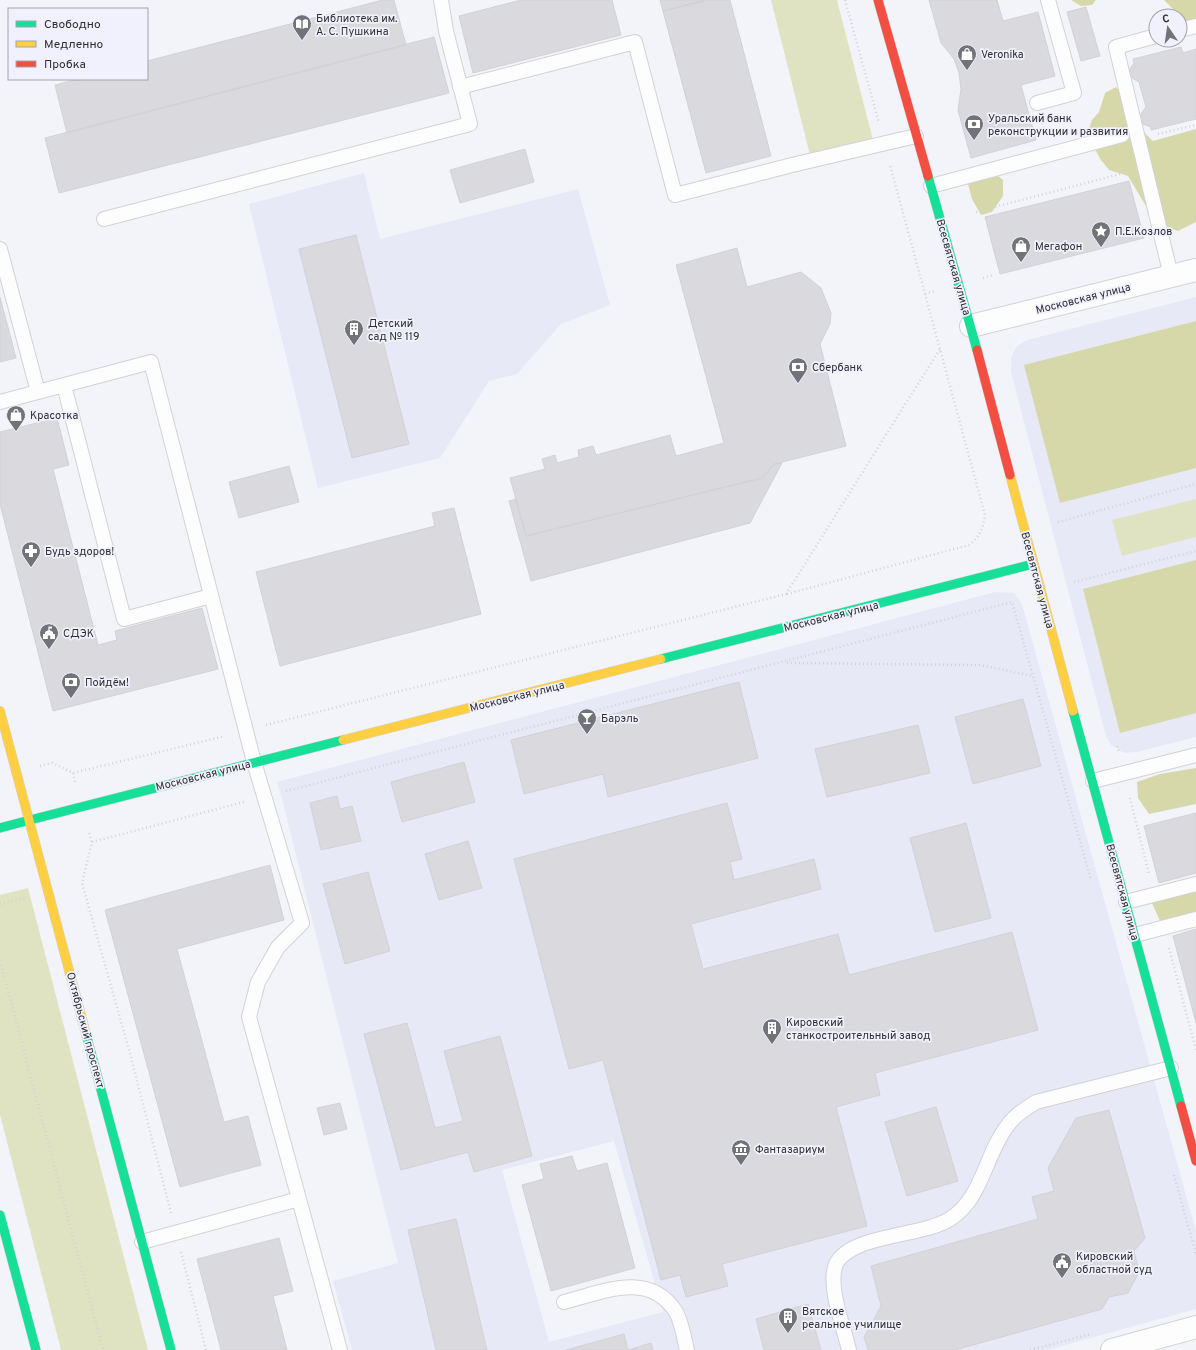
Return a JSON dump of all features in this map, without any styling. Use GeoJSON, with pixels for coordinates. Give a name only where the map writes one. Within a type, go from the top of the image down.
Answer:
{"type":"FeatureCollection","features":[{"type":"Feature","properties":{"kind":"main road","name":"Всесвятская улица"},"geometry":{"type":"LineString","coordinates":[[878,0],[971,326],[1033,564],[1196,1160]]}},
{"type":"Feature","properties":{"kind":"main road","name":"Московская улица"},"geometry":{"type":"LineString","coordinates":[[0,828],[1033,564]]}},
{"type":"Feature","properties":{"kind":"main road","name":"Октябрьский проспект"},"geometry":{"type":"LineString","coordinates":[[0,711],[171,1350]]}},
{"type":"Feature","properties":{"kind":"main road"},"geometry":{"type":"LineString","coordinates":[[0,1215],[36,1350]]}},
{"type":"Feature","properties":{"kind":"street","name":"Московская улица"},"geometry":{"type":"LineString","coordinates":[[971,326],[1196,270]]}},
{"type":"Feature","properties":{"kind":"street"},"geometry":{"type":"LineString","coordinates":[[1112,1350],[1196,1327]]}},
{"type":"Feature","properties":{"kind":"lane"},"geometry":{"type":"LineString","coordinates":[[104,219],[470,124],[446,31],[441,0]]}},
{"type":"Feature","properties":{"kind":"lane"},"geometry":{"type":"LineString","coordinates":[[1037,103],[1074,93],[1048,0]]}},
{"type":"Feature","properties":{"kind":"lane"},"geometry":{"type":"LineString","coordinates":[[1148,38],[1116,47],[1171,276]]}},
{"type":"Feature","properties":{"kind":"lane"},"geometry":{"type":"LineString","coordinates":[[460,87],[635,42],[675,195],[792,165],[916,136]]}},
{"type":"Feature","properties":{"kind":"lane"},"geometry":{"type":"LineString","coordinates":[[931,186],[1122,135]]}},
{"type":"Feature","properties":{"kind":"lane"},"geometry":{"type":"LineString","coordinates":[[0,248],[38,392]]}},
{"type":"Feature","properties":{"kind":"lane"},"geometry":{"type":"LineString","coordinates":[[0,402],[151,362],[254,762],[302,923],[278,947],[258,982],[250,1017],[340,1350]]}},
{"type":"Feature","properties":{"kind":"lane"},"geometry":{"type":"LineString","coordinates":[[64,385],[124,619],[211,596]]}},
{"type":"Feature","properties":{"kind":"lane"},"geometry":{"type":"LineString","coordinates":[[1093,780],[1196,755]]}},
{"type":"Feature","properties":{"kind":"lane"},"geometry":{"type":"LineString","coordinates":[[1126,902],[1196,884]]}},
{"type":"Feature","properties":{"kind":"lane"},"geometry":{"type":"LineString","coordinates":[[1135,935],[1196,919]]}},
{"type":"Feature","properties":{"kind":"lane"},"geometry":{"type":"LineString","coordinates":[[850,1350],[833,1287],[833,1273],[837,1263],[844,1254],[858,1246],[935,1226],[949,1220],[971,1200],[1007,1125],[1019,1113],[1036,1102],[1171,1068]]}},
{"type":"Feature","properties":{"kind":"lane"},"geometry":{"type":"LineString","coordinates":[[142,1242],[299,1199]]}},
{"type":"Feature","properties":{"kind":"lane"},"geometry":{"type":"LineString","coordinates":[[564,1302],[635,1286],[653,1290],[664,1297],[676,1312],[688,1350]]}},
{"type":"Feature","properties":{"kind":"path"},"geometry":{"type":"LineString","coordinates":[[36,767],[52,763],[73,773],[786,594],[969,544],[978,538],[983,528],[985,515],[845,0]]}},
{"type":"Feature","properties":{"kind":"path"},"geometry":{"type":"LineString","coordinates":[[1138,139],[1196,125]]}},
{"type":"Feature","properties":{"kind":"path"},"geometry":{"type":"LineString","coordinates":[[976,212],[1125,173]]}},
{"type":"Feature","properties":{"kind":"path"},"geometry":{"type":"LineString","coordinates":[[982,278],[993,275]]}},
{"type":"Feature","properties":{"kind":"path"},"geometry":{"type":"LineString","coordinates":[[786,594],[940,349]]}},
{"type":"Feature","properties":{"kind":"path"},"geometry":{"type":"LineString","coordinates":[[1058,522],[1196,484]]}},
{"type":"Feature","properties":{"kind":"path"},"geometry":{"type":"LineString","coordinates":[[1074,582],[1196,551]]}},
{"type":"Feature","properties":{"kind":"path"},"geometry":{"type":"LineString","coordinates":[[92,842],[1012,602]]}},
{"type":"Feature","properties":{"kind":"path"},"geometry":{"type":"LineString","coordinates":[[782,663],[980,665],[1033,676]]}},
{"type":"Feature","properties":{"kind":"path"},"geometry":{"type":"LineString","coordinates":[[1117,746],[1119,753]]}},
{"type":"Feature","properties":{"kind":"path"},"geometry":{"type":"LineString","coordinates":[[73,773],[76,786]]}},
{"type":"Feature","properties":{"kind":"path"},"geometry":{"type":"LineString","coordinates":[[1130,798],[1154,895]]}},
{"type":"Feature","properties":{"kind":"path"},"geometry":{"type":"LineString","coordinates":[[89,833],[92,842],[82,883],[129,1050],[206,1350]]}},
{"type":"Feature","properties":{"kind":"path"},"geometry":{"type":"LineString","coordinates":[[0,904],[27,897]]}},
{"type":"Feature","properties":{"kind":"path"},"geometry":{"type":"LineString","coordinates":[[1163,927],[1196,1050]]}},
{"type":"Feature","properties":{"kind":"path"},"geometry":{"type":"LineString","coordinates":[[0,961],[103,1350]]}},
{"type":"Feature","properties":{"kind":"shaded area"},"geometry":{"type":"Polygon","coordinates":[[[364,173],[380,239],[578,189],[610,305],[561,324],[517,374],[489,381],[440,458],[318,488],[249,204],[364,173]]]}},
{"type":"Feature","properties":{"kind":"shaded area"},"geometry":{"type":"Polygon","coordinates":[[[1196,297],[1196,737],[1137,752],[1124,753],[1111,745],[1106,736],[1011,372],[1011,358],[1017,346],[1027,340],[1196,297]]]}},
{"type":"Feature","properties":{"kind":"shaded area","name":"Кировский станкостроительный завод"},"geometry":{"type":"Polygon","coordinates":[[[995,592],[1014,593],[1022,604],[1196,1231],[1196,1309],[1047,1350],[352,1350],[333,1281],[398,1263],[277,782],[995,592]],[[614,1141],[502,1170],[549,1342],[663,1312],[614,1141]]]}},
{"type":"Feature","properties":{"kind":"green space"},"geometry":{"type":"Polygon","coordinates":[[[771,0],[837,0],[873,140],[810,155],[771,0]]]}},
{"type":"Feature","properties":{"kind":"green space"},"geometry":{"type":"Polygon","coordinates":[[[1071,0],[1096,0],[1092,5],[1081,6],[1071,0]]]}},
{"type":"Feature","properties":{"kind":"green space"},"geometry":{"type":"Polygon","coordinates":[[[1164,0],[1196,0],[1196,21],[1188,21],[1188,8],[1172,8],[1164,0]]]}},
{"type":"Feature","properties":{"kind":"green space"},"geometry":{"type":"Polygon","coordinates":[[[1116,87],[1126,100],[1142,129],[1153,141],[1196,129],[1196,222],[1178,231],[1164,226],[1146,206],[1128,176],[1109,170],[1101,160],[1087,135],[1092,120],[1099,112],[1105,93],[1116,87]]]}},
{"type":"Feature","properties":{"kind":"green space"},"geometry":{"type":"Polygon","coordinates":[[[987,167],[1003,180],[1003,196],[992,212],[981,215],[972,199],[968,184],[974,169],[987,167]]]}},
{"type":"Feature","properties":{"kind":"green space"},"geometry":{"type":"Polygon","coordinates":[[[1196,321],[1196,468],[1060,503],[1024,365],[1196,321]]]}},
{"type":"Feature","properties":{"kind":"green space"},"geometry":{"type":"Polygon","coordinates":[[[1196,499],[1196,537],[1122,556],[1112,520],[1196,499]]]}},
{"type":"Feature","properties":{"kind":"green space"},"geometry":{"type":"Polygon","coordinates":[[[1196,560],[1196,713],[1120,733],[1083,589],[1196,560]]]}},
{"type":"Feature","properties":{"kind":"green space"},"geometry":{"type":"Polygon","coordinates":[[[1196,768],[1196,804],[1149,814],[1138,798],[1137,782],[1160,774],[1196,768]]]}},
{"type":"Feature","properties":{"kind":"green space"},"geometry":{"type":"Polygon","coordinates":[[[1196,878],[1196,917],[1160,921],[1152,903],[1160,891],[1196,878]]]}},
{"type":"Feature","properties":{"kind":"green space"},"geometry":{"type":"Polygon","coordinates":[[[28,888],[148,1350],[61,1350],[0,1115],[0,895],[28,888]]]}},
{"type":"Feature","properties":{"kind":"building"},"geometry":{"type":"Polygon","coordinates":[[[383,0],[394,0],[406,45],[67,133],[55,85],[74,80],[148,80],[148,61],[383,0]]]}},
{"type":"Feature","properties":{"kind":"building"},"geometry":{"type":"Polygon","coordinates":[[[521,0],[612,0],[621,35],[473,73],[459,16],[521,0]]]}},
{"type":"Feature","properties":{"kind":"building"},"geometry":{"type":"Polygon","coordinates":[[[660,0],[705,0],[705,1],[663,11],[660,0]]]}},
{"type":"Feature","properties":{"kind":"building"},"geometry":{"type":"Polygon","coordinates":[[[705,0],[730,0],[771,156],[706,173],[663,11],[705,0]]]}},
{"type":"Feature","properties":{"kind":"building"},"geometry":{"type":"Polygon","coordinates":[[[929,0],[997,0],[1003,21],[1038,12],[1055,76],[1021,85],[1036,140],[971,158],[958,110],[961,89],[959,73],[954,59],[941,43],[929,0]]]}},
{"type":"Feature","properties":{"kind":"building"},"geometry":{"type":"Polygon","coordinates":[[[1086,7],[1100,56],[1081,61],[1067,12],[1086,7]]]}},
{"type":"Feature","properties":{"kind":"building"},"geometry":{"type":"Polygon","coordinates":[[[434,37],[449,93],[59,193],[45,138],[434,37]]]}},
{"type":"Feature","properties":{"kind":"building"},"geometry":{"type":"Polygon","coordinates":[[[1177,48],[1181,48],[1183,53],[1196,49],[1196,119],[1151,130],[1151,127],[1143,124],[1141,114],[1146,107],[1139,82],[1132,78],[1130,69],[1134,63],[1133,59],[1177,48]]]}},
{"type":"Feature","properties":{"kind":"building"},"geometry":{"type":"Polygon","coordinates":[[[525,149],[534,182],[460,203],[450,170],[525,149]]]}},
{"type":"Feature","properties":{"kind":"building"},"geometry":{"type":"Polygon","coordinates":[[[1129,181],[1144,238],[1000,274],[985,217],[1129,181]]]}},
{"type":"Feature","properties":{"kind":"building","name":"Детский сад № 119"},"geometry":{"type":"Polygon","coordinates":[[[356,235],[409,444],[352,458],[299,249],[356,235]]]}},
{"type":"Feature","properties":{"kind":"building"},"geometry":{"type":"Polygon","coordinates":[[[737,248],[747,287],[801,272],[821,288],[831,313],[830,324],[820,344],[846,446],[774,464],[762,478],[526,536],[510,478],[545,469],[542,459],[555,455],[557,463],[579,457],[578,450],[593,446],[596,455],[670,435],[676,456],[724,443],[676,265],[737,248]]]}},
{"type":"Feature","properties":{"kind":"building"},"geometry":{"type":"Polygon","coordinates":[[[0,297],[16,358],[0,362],[0,297]]]}},
{"type":"Feature","properties":{"kind":"building"},"geometry":{"type":"Polygon","coordinates":[[[57,418],[69,465],[53,469],[98,645],[117,640],[115,631],[202,608],[218,669],[53,711],[0,504],[0,432],[57,418]]]}},
{"type":"Feature","properties":{"kind":"building"},"geometry":{"type":"Polygon","coordinates":[[[782,463],[750,523],[531,581],[509,501],[516,499],[526,536],[762,478],[774,464],[782,463]]]}},
{"type":"Feature","properties":{"kind":"building"},"geometry":{"type":"Polygon","coordinates":[[[289,466],[299,502],[239,518],[229,482],[289,466]]]}},
{"type":"Feature","properties":{"kind":"building"},"geometry":{"type":"Polygon","coordinates":[[[454,508],[481,614],[280,666],[256,572],[435,526],[432,513],[454,508]]]}},
{"type":"Feature","properties":{"kind":"building"},"geometry":{"type":"Polygon","coordinates":[[[739,682],[758,758],[608,797],[603,774],[524,794],[511,740],[739,682]]]}},
{"type":"Feature","properties":{"kind":"building"},"geometry":{"type":"Polygon","coordinates":[[[1023,699],[1041,766],[973,784],[955,717],[1023,699]]]}},
{"type":"Feature","properties":{"kind":"building"},"geometry":{"type":"Polygon","coordinates":[[[918,725],[930,773],[827,797],[815,749],[918,725]]]}},
{"type":"Feature","properties":{"kind":"building"},"geometry":{"type":"Polygon","coordinates":[[[464,762],[475,802],[402,822],[391,782],[464,762]]]}},
{"type":"Feature","properties":{"kind":"building"},"geometry":{"type":"Polygon","coordinates":[[[337,796],[340,809],[352,806],[361,841],[321,850],[310,803],[337,796]]]}},
{"type":"Feature","properties":{"kind":"building","name":"Кировский станкостроительный завод"},"geometry":{"type":"Polygon","coordinates":[[[727,803],[742,859],[730,862],[734,880],[814,859],[821,889],[691,924],[703,969],[838,934],[849,975],[1012,932],[1038,1030],[875,1073],[880,1095],[836,1107],[867,1226],[722,1264],[728,1286],[686,1297],[680,1275],[661,1280],[603,1060],[569,1069],[514,859],[727,803]]]}},
{"type":"Feature","properties":{"kind":"building"},"geometry":{"type":"Polygon","coordinates":[[[1196,813],[1196,873],[1159,883],[1144,826],[1196,813]]]}},
{"type":"Feature","properties":{"kind":"building"},"geometry":{"type":"Polygon","coordinates":[[[966,823],[991,918],[935,932],[910,838],[966,823]]]}},
{"type":"Feature","properties":{"kind":"building"},"geometry":{"type":"Polygon","coordinates":[[[468,841],[482,888],[439,900],[425,854],[468,841]]]}},
{"type":"Feature","properties":{"kind":"building"},"geometry":{"type":"Polygon","coordinates":[[[270,865],[284,920],[177,949],[224,1122],[248,1116],[261,1165],[180,1187],[105,910],[270,865]]]}},
{"type":"Feature","properties":{"kind":"building"},"geometry":{"type":"Polygon","coordinates":[[[368,872],[390,951],[345,964],[323,884],[368,872]]]}},
{"type":"Feature","properties":{"kind":"building"},"geometry":{"type":"Polygon","coordinates":[[[1196,929],[1196,1023],[1173,936],[1196,929]]]}},
{"type":"Feature","properties":{"kind":"building"},"geometry":{"type":"Polygon","coordinates":[[[407,1023],[435,1128],[463,1121],[444,1051],[500,1036],[532,1156],[474,1172],[468,1152],[401,1170],[364,1034],[407,1023]]]}},
{"type":"Feature","properties":{"kind":"building"},"geometry":{"type":"Polygon","coordinates":[[[340,1103],[347,1129],[324,1135],[317,1108],[340,1103]]]}},
{"type":"Feature","properties":{"kind":"building"},"geometry":{"type":"Polygon","coordinates":[[[936,1107],[958,1181],[907,1196],[885,1122],[936,1107]]]}},
{"type":"Feature","properties":{"kind":"building"},"geometry":{"type":"Polygon","coordinates":[[[1109,1110],[1145,1238],[1134,1251],[1139,1272],[1128,1293],[1109,1297],[1102,1309],[955,1350],[868,1350],[864,1337],[881,1306],[871,1266],[1038,1219],[1032,1197],[1054,1191],[1048,1168],[1076,1118],[1109,1110]]]}},
{"type":"Feature","properties":{"kind":"building"},"geometry":{"type":"Polygon","coordinates":[[[572,1156],[577,1171],[607,1163],[635,1268],[551,1291],[522,1185],[544,1179],[540,1164],[572,1156]]]}},
{"type":"Feature","properties":{"kind":"building"},"geometry":{"type":"Polygon","coordinates":[[[456,1219],[487,1350],[436,1350],[408,1230],[456,1219]]]}},
{"type":"Feature","properties":{"kind":"building"},"geometry":{"type":"Polygon","coordinates":[[[279,1238],[293,1291],[273,1296],[287,1350],[221,1350],[197,1259],[279,1238]]]}},
{"type":"Feature","properties":{"kind":"building","name":"Вятское реальное училище"},"geometry":{"type":"Polygon","coordinates":[[[808,1304],[821,1350],[764,1350],[756,1319],[808,1304]]]}},
{"type":"Feature","properties":{"kind":"building"},"geometry":{"type":"Polygon","coordinates":[[[624,1334],[628,1350],[566,1350],[624,1334]]]}},
{"type":"Feature","properties":{"kind":"building"},"geometry":{"type":"Polygon","coordinates":[[[651,1343],[653,1350],[628,1350],[651,1343]]]}},
{"type":"Feature","properties":{"kind":"traffic: fast"},"geometry":{"type":"LineString","coordinates":[[928,176],[977,350]]}},
{"type":"Feature","properties":{"kind":"traffic: fast"},"geometry":{"type":"LineString","coordinates":[[661,659],[1033,564]]}},
{"type":"Feature","properties":{"kind":"traffic: fast"},"geometry":{"type":"LineString","coordinates":[[1073,711],[1181,1106]]}},
{"type":"Feature","properties":{"kind":"traffic: fast"},"geometry":{"type":"LineString","coordinates":[[30,820],[343,740]]}},
{"type":"Feature","properties":{"kind":"traffic: fast"},"geometry":{"type":"LineString","coordinates":[[0,828],[30,820]]}},
{"type":"Feature","properties":{"kind":"traffic: fast"},"geometry":{"type":"LineString","coordinates":[[86,1034],[171,1350]]}},
{"type":"Feature","properties":{"kind":"traffic: fast"},"geometry":{"type":"LineString","coordinates":[[0,1215],[36,1350]]}},
{"type":"Feature","properties":{"kind":"traffic: slow"},"geometry":{"type":"LineString","coordinates":[[1010,475],[1073,711]]}},
{"type":"Feature","properties":{"kind":"traffic: slow"},"geometry":{"type":"LineString","coordinates":[[343,740],[661,659]]}},
{"type":"Feature","properties":{"kind":"traffic: slow"},"geometry":{"type":"LineString","coordinates":[[0,711],[86,1034]]}},
{"type":"Feature","properties":{"kind":"traffic: jam"},"geometry":{"type":"LineString","coordinates":[[878,0],[928,176]]}},
{"type":"Feature","properties":{"kind":"traffic: jam"},"geometry":{"type":"LineString","coordinates":[[977,350],[1010,475]]}},
{"type":"Feature","properties":{"kind":"traffic: jam"},"geometry":{"type":"LineString","coordinates":[[1181,1106],[1196,1161]]}},
{"type":"Feature","properties":{"kind":"place","name":"Библиотека им. А. С. Пушкина"},"geometry":{"type":"Point","coordinates":[302,41]}},
{"type":"Feature","properties":{"kind":"place","name":"Veronika"},"geometry":{"type":"Point","coordinates":[967,71]}},
{"type":"Feature","properties":{"kind":"place","name":"Уральский банк реконструкции и развития"},"geometry":{"type":"Point","coordinates":[974,141]}},
{"type":"Feature","properties":{"kind":"place","name":"П.Е.Козлов"},"geometry":{"type":"Point","coordinates":[1101,248]}},
{"type":"Feature","properties":{"kind":"place","name":"Мегафон"},"geometry":{"type":"Point","coordinates":[1021,263]}},
{"type":"Feature","properties":{"kind":"place","name":"Детский сад № 119"},"geometry":{"type":"Point","coordinates":[354,346]}},
{"type":"Feature","properties":{"kind":"place","name":"Сбербанк"},"geometry":{"type":"Point","coordinates":[798,384]}},
{"type":"Feature","properties":{"kind":"place","name":"Красотка"},"geometry":{"type":"Point","coordinates":[16,432]}},
{"type":"Feature","properties":{"kind":"place","name":"Будь здоров!"},"geometry":{"type":"Point","coordinates":[31,568]}},
{"type":"Feature","properties":{"kind":"place","name":"СДЭК"},"geometry":{"type":"Point","coordinates":[49,650]}},
{"type":"Feature","properties":{"kind":"place","name":"Пойдём!"},"geometry":{"type":"Point","coordinates":[71,699]}},
{"type":"Feature","properties":{"kind":"place","name":"Барэль"},"geometry":{"type":"Point","coordinates":[587,735]}},
{"type":"Feature","properties":{"kind":"place","name":"Кировский станкостроительный завод"},"geometry":{"type":"Point","coordinates":[772,1045]}},
{"type":"Feature","properties":{"kind":"place","name":"Фантазариум"},"geometry":{"type":"Point","coordinates":[741,1166]}},
{"type":"Feature","properties":{"kind":"place","name":"Кировский областной суд"},"geometry":{"type":"Point","coordinates":[1062,1279]}},
{"type":"Feature","properties":{"kind":"place","name":"Вятское реальное училище"},"geometry":{"type":"Point","coordinates":[788,1334]}}]}
